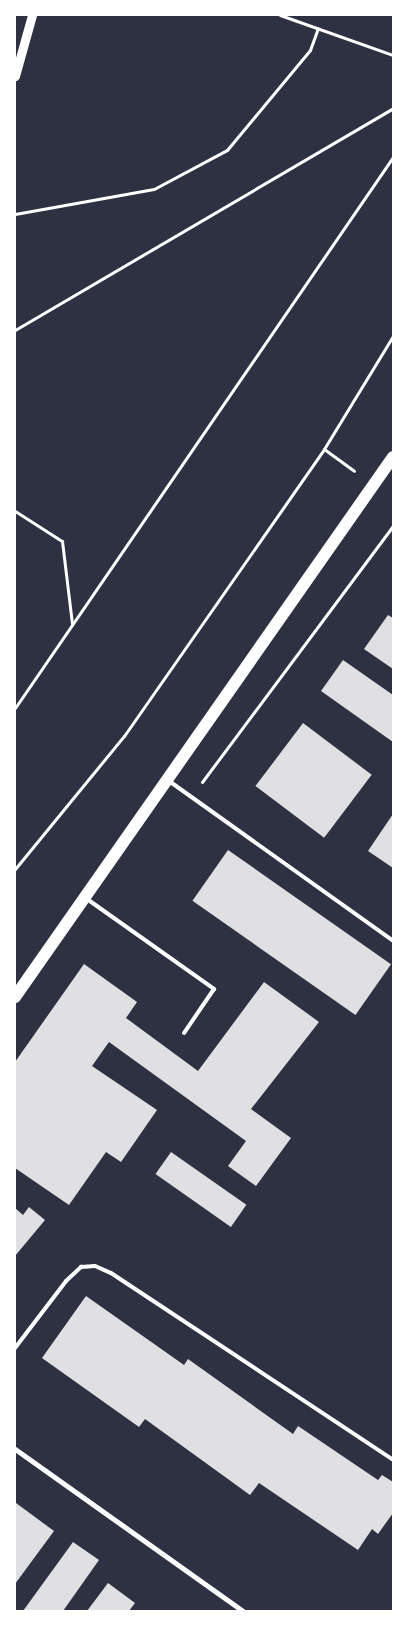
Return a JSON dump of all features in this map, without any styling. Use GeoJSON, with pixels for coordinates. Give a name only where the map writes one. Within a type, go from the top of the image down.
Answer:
{"type":"FeatureCollection","features":[{"type":"Feature","properties":{"kind":"main road"},"geometry":{"type":"LineString","coordinates":[[15,997],[393,457]]}},
{"type":"Feature","properties":{"kind":"street"},"geometry":{"type":"LineString","coordinates":[[15,76],[32,15]]}},
{"type":"Feature","properties":{"kind":"street"},"geometry":{"type":"LineString","coordinates":[[15,1449],[243,1611]]}},
{"type":"Feature","properties":{"kind":"lane"},"geometry":{"type":"LineString","coordinates":[[168,780],[393,941]]}},
{"type":"Feature","properties":{"kind":"lane"},"geometry":{"type":"LineString","coordinates":[[85,898],[214,989],[184,1033]]}},
{"type":"Feature","properties":{"kind":"lane"},"geometry":{"type":"LineString","coordinates":[[15,1348],[66,1281],[81,1267],[95,1266],[111,1274],[393,1460]]}},
{"type":"Feature","properties":{"kind":"path"},"geometry":{"type":"LineString","coordinates":[[280,15],[393,55]]}},
{"type":"Feature","properties":{"kind":"path"},"geometry":{"type":"LineString","coordinates":[[15,214],[154,189],[227,150],[310,50],[318,28]]}},
{"type":"Feature","properties":{"kind":"path"},"geometry":{"type":"LineString","coordinates":[[15,330],[393,108]]}},
{"type":"Feature","properties":{"kind":"path"},"geometry":{"type":"LineString","coordinates":[[15,708],[393,157]]}},
{"type":"Feature","properties":{"kind":"path"},"geometry":{"type":"LineString","coordinates":[[15,869],[124,736],[324,450],[393,336]]}},
{"type":"Feature","properties":{"kind":"path"},"geometry":{"type":"LineString","coordinates":[[15,511],[62,541],[72,626]]}},
{"type":"Feature","properties":{"kind":"path"},"geometry":{"type":"LineString","coordinates":[[191,796],[393,526]]}},
{"type":"Feature","properties":{"kind":"building"},"geometry":{"type":"Polygon","coordinates":[[[388,615],[393,618],[393,669],[364,649],[388,615]]]}},
{"type":"Feature","properties":{"kind":"building"},"geometry":{"type":"Polygon","coordinates":[[[343,660],[393,695],[393,742],[321,691],[343,660]]]}},
{"type":"Feature","properties":{"kind":"building"},"geometry":{"type":"Polygon","coordinates":[[[303,723],[372,775],[324,838],[255,786],[303,723]]]}},
{"type":"Feature","properties":{"kind":"building"},"geometry":{"type":"Polygon","coordinates":[[[393,814],[393,868],[368,851],[393,814]]]}},
{"type":"Feature","properties":{"kind":"building"},"geometry":{"type":"Polygon","coordinates":[[[228,850],[391,964],[355,1015],[192,901],[228,850]]]}},
{"type":"Feature","properties":{"kind":"building"},"geometry":{"type":"Polygon","coordinates":[[[84,964],[137,1002],[126,1018],[198,1071],[264,982],[319,1022],[251,1109],[291,1138],[256,1186],[228,1166],[246,1141],[109,1042],[92,1066],[157,1110],[121,1162],[106,1152],[69,1205],[15,1168],[15,1062],[84,964]]]}},
{"type":"Feature","properties":{"kind":"building"},"geometry":{"type":"Polygon","coordinates":[[[171,1152],[246,1205],[231,1227],[156,1174],[171,1152]]]}},
{"type":"Feature","properties":{"kind":"building"},"geometry":{"type":"Polygon","coordinates":[[[29,1207],[45,1220],[15,1256],[15,1208],[23,1215],[29,1207]]]}},
{"type":"Feature","properties":{"kind":"building"},"geometry":{"type":"Polygon","coordinates":[[[86,1296],[184,1365],[188,1359],[293,1434],[298,1426],[378,1480],[382,1475],[393,1482],[393,1513],[378,1534],[372,1529],[358,1550],[259,1483],[250,1495],[145,1419],[139,1427],[42,1358],[86,1296]]]}},
{"type":"Feature","properties":{"kind":"building"},"geometry":{"type":"Polygon","coordinates":[[[16,1503],[54,1531],[15,1584],[15,1505],[16,1503]]]}},
{"type":"Feature","properties":{"kind":"building"},"geometry":{"type":"Polygon","coordinates":[[[73,1542],[99,1560],[63,1611],[23,1611],[73,1542]]]}},
{"type":"Feature","properties":{"kind":"building"},"geometry":{"type":"Polygon","coordinates":[[[108,1583],[135,1603],[129,1611],[87,1611],[108,1583]]]}}]}
